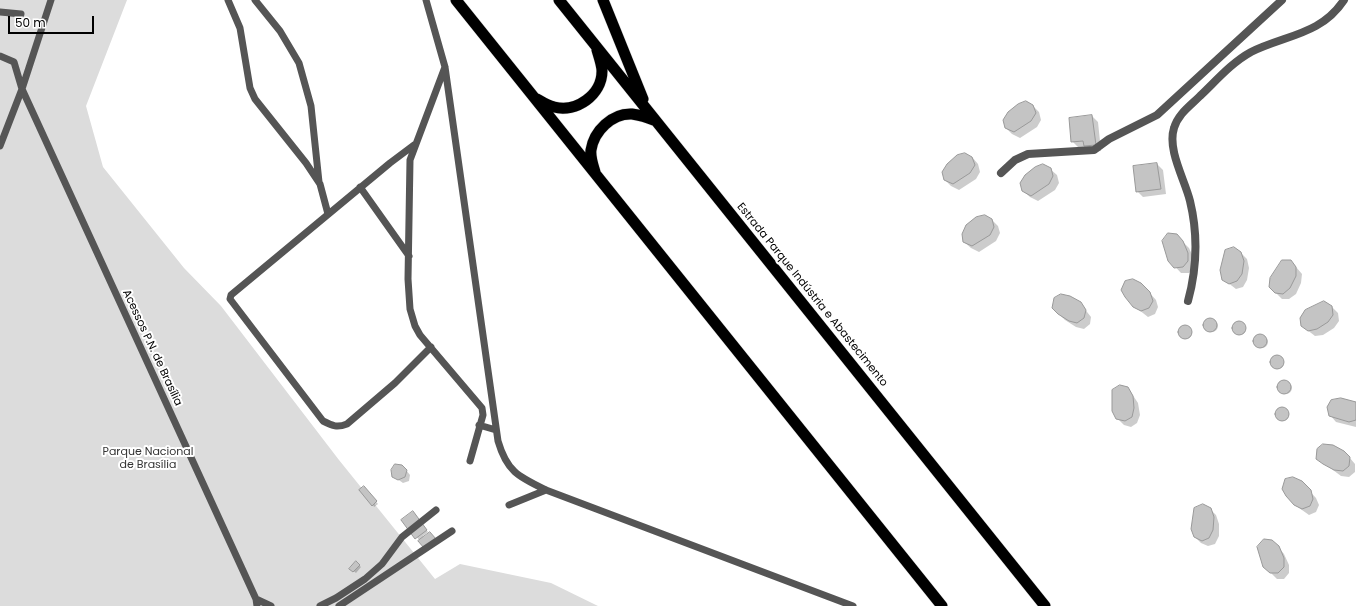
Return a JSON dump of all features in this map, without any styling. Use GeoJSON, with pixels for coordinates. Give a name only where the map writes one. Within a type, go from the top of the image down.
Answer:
{"type":"FeatureCollection","features":[{"type":"Feature","properties":{"kind":"highway"},"geometry":{"type":"LineString","coordinates":[[456,0],[942,606]]}},
{"type":"Feature","properties":{"kind":"highway","name":"Estrada Parque Indústria e Abastecimento"},"geometry":{"type":"LineString","coordinates":[[559,0],[1045,606]]}},
{"type":"Feature","properties":{"kind":"highway"},"geometry":{"type":"LineString","coordinates":[[603,0],[647,109]]}},
{"type":"Feature","properties":{"kind":"highway"},"geometry":{"type":"LineString","coordinates":[[533,97],[554,108],[571,108],[586,101],[597,88],[602,72],[597,48]]}},
{"type":"Feature","properties":{"kind":"highway"},"geometry":{"type":"LineString","coordinates":[[595,173],[591,150],[595,136],[604,125],[617,117],[631,114],[657,121]]}},
{"type":"Feature","properties":{"kind":"street"},"geometry":{"type":"LineString","coordinates":[[1001,173],[1015,160],[1028,154],[1094,150],[1109,139],[1157,115],[1282,0]]}},
{"type":"Feature","properties":{"kind":"street"},"geometry":{"type":"LineString","coordinates":[[1188,301],[1193,282],[1196,248],[1190,201],[1171,143],[1173,129],[1180,115],[1234,63],[1251,52],[1312,30],[1337,11],[1344,0]]}},
{"type":"Feature","properties":{"kind":"lane"},"geometry":{"type":"LineString","coordinates":[[0,146],[22,90],[51,0]]}},
{"type":"Feature","properties":{"kind":"lane"},"geometry":{"type":"LineString","coordinates":[[228,0],[240,28],[250,88],[255,99],[306,163],[320,184]]}},
{"type":"Feature","properties":{"kind":"lane"},"geometry":{"type":"LineString","coordinates":[[255,0],[280,31],[299,63],[311,106],[320,184],[328,214]]}},
{"type":"Feature","properties":{"kind":"lane"},"geometry":{"type":"LineString","coordinates":[[426,0],[445,67],[496,430],[500,449],[509,467],[517,476],[546,490],[853,606]]}},
{"type":"Feature","properties":{"kind":"lane"},"geometry":{"type":"LineString","coordinates":[[0,12],[21,14]]}},
{"type":"Feature","properties":{"kind":"lane","name":"Acessos P.N. de Brasília"},"geometry":{"type":"LineString","coordinates":[[0,56],[14,62],[22,90],[256,603],[271,606]]}},
{"type":"Feature","properties":{"kind":"lane"},"geometry":{"type":"LineString","coordinates":[[445,67],[414,145],[410,160],[410,309],[415,326],[431,347],[482,406],[483,411],[470,461]]}},
{"type":"Feature","properties":{"kind":"lane"},"geometry":{"type":"LineString","coordinates":[[414,145],[360,187],[231,295],[230,299],[324,421],[339,427],[347,424],[395,383],[431,347]]}},
{"type":"Feature","properties":{"kind":"lane"},"geometry":{"type":"LineString","coordinates":[[360,187],[409,256]]}},
{"type":"Feature","properties":{"kind":"lane"},"geometry":{"type":"LineString","coordinates":[[479,425],[496,430]]}},
{"type":"Feature","properties":{"kind":"lane"},"geometry":{"type":"LineString","coordinates":[[509,504],[546,490]]}},
{"type":"Feature","properties":{"kind":"lane"},"geometry":{"type":"LineString","coordinates":[[320,606],[362,582],[388,557],[402,537],[436,510]]}},
{"type":"Feature","properties":{"kind":"lane"},"geometry":{"type":"LineString","coordinates":[[339,606],[452,531]]}},
{"type":"Feature","properties":{"kind":"green space","name":"Parque Nacional de Brasília"},"geometry":{"type":"Polygon","coordinates":[[[0,0],[127,0],[86,106],[103,167],[184,268],[221,306],[339,460],[435,579],[460,564],[551,583],[598,606],[0,606],[0,0]]]}},
{"type":"Feature","properties":{"kind":"building"},"geometry":{"type":"Polygon","coordinates":[[[1026,101],[1033,105],[1036,113],[1031,121],[1014,132],[1005,128],[1003,120],[1008,112],[1018,104],[1026,101]]]}},
{"type":"Feature","properties":{"kind":"building"},"geometry":{"type":"Polygon","coordinates":[[[1092,115],[1096,145],[1084,146],[1083,141],[1071,142],[1069,118],[1092,115]]]}},
{"type":"Feature","properties":{"kind":"building"},"geometry":{"type":"Polygon","coordinates":[[[965,153],[972,157],[975,165],[970,173],[953,184],[944,180],[942,172],[947,164],[957,155],[965,153]]]}},
{"type":"Feature","properties":{"kind":"building"},"geometry":{"type":"Polygon","coordinates":[[[1157,163],[1161,189],[1136,192],[1133,166],[1157,163]]]}},
{"type":"Feature","properties":{"kind":"building"},"geometry":{"type":"Polygon","coordinates":[[[1043,164],[1051,168],[1053,176],[1049,184],[1031,196],[1022,191],[1020,183],[1025,175],[1035,167],[1043,164]]]}},
{"type":"Feature","properties":{"kind":"building"},"geometry":{"type":"Polygon","coordinates":[[[985,215],[992,219],[994,227],[990,235],[972,246],[963,242],[962,234],[966,225],[976,217],[985,215]]]}},
{"type":"Feature","properties":{"kind":"building"},"geometry":{"type":"Polygon","coordinates":[[[1168,233],[1177,234],[1183,241],[1188,253],[1188,261],[1183,267],[1174,268],[1168,261],[1162,241],[1168,233]]]}},
{"type":"Feature","properties":{"kind":"building"},"geometry":{"type":"Polygon","coordinates":[[[1234,247],[1241,252],[1244,261],[1242,274],[1237,281],[1229,284],[1222,280],[1220,270],[1225,250],[1234,247]]]}},
{"type":"Feature","properties":{"kind":"building"},"geometry":{"type":"Polygon","coordinates":[[[1282,260],[1291,260],[1296,267],[1296,276],[1290,288],[1283,294],[1275,293],[1269,287],[1270,278],[1282,260]]]}},
{"type":"Feature","properties":{"kind":"building"},"geometry":{"type":"Polygon","coordinates":[[[1133,279],[1141,283],[1150,292],[1153,301],[1149,308],[1141,311],[1133,307],[1121,290],[1125,281],[1133,279]]]}},
{"type":"Feature","properties":{"kind":"building"},"geometry":{"type":"Polygon","coordinates":[[[1061,294],[1070,296],[1081,302],[1086,310],[1084,318],[1077,323],[1069,321],[1052,308],[1054,298],[1061,294]]]}},
{"type":"Feature","properties":{"kind":"building"},"geometry":{"type":"Polygon","coordinates":[[[1324,301],[1332,306],[1333,315],[1328,322],[1317,329],[1308,331],[1301,326],[1300,318],[1305,310],[1324,301]]]}},
{"type":"Feature","properties":{"kind":"building"},"geometry":{"type":"Polygon","coordinates":[[[1210,318],[1215,320],[1217,325],[1215,330],[1210,332],[1205,330],[1203,325],[1205,320],[1210,318]]]}},
{"type":"Feature","properties":{"kind":"building"},"geometry":{"type":"Polygon","coordinates":[[[1239,321],[1244,323],[1246,328],[1244,333],[1239,335],[1234,333],[1232,328],[1234,323],[1239,321]]]}},
{"type":"Feature","properties":{"kind":"building"},"geometry":{"type":"Polygon","coordinates":[[[1185,325],[1190,327],[1192,332],[1190,337],[1185,339],[1180,337],[1178,332],[1180,327],[1185,325]]]}},
{"type":"Feature","properties":{"kind":"building"},"geometry":{"type":"Polygon","coordinates":[[[1260,334],[1265,336],[1267,341],[1265,346],[1260,348],[1255,346],[1253,341],[1255,336],[1260,334]]]}},
{"type":"Feature","properties":{"kind":"building"},"geometry":{"type":"Polygon","coordinates":[[[1277,355],[1282,357],[1284,362],[1282,367],[1277,369],[1272,367],[1270,362],[1272,357],[1277,355]]]}},
{"type":"Feature","properties":{"kind":"building"},"geometry":{"type":"Polygon","coordinates":[[[1284,380],[1289,382],[1291,387],[1289,392],[1284,394],[1279,392],[1277,387],[1279,382],[1284,380]]]}},
{"type":"Feature","properties":{"kind":"building"},"geometry":{"type":"Polygon","coordinates":[[[1120,385],[1128,387],[1133,396],[1134,408],[1132,417],[1125,421],[1116,419],[1112,411],[1112,390],[1120,385]]]}},
{"type":"Feature","properties":{"kind":"building"},"geometry":{"type":"Polygon","coordinates":[[[1341,398],[1356,402],[1356,420],[1349,422],[1329,416],[1327,407],[1331,400],[1341,398]]]}},
{"type":"Feature","properties":{"kind":"building"},"geometry":{"type":"Polygon","coordinates":[[[1282,407],[1287,409],[1289,414],[1287,419],[1282,421],[1277,419],[1275,414],[1277,409],[1282,407]]]}},
{"type":"Feature","properties":{"kind":"building"},"geometry":{"type":"Polygon","coordinates":[[[1323,444],[1333,445],[1344,451],[1350,457],[1349,466],[1343,471],[1334,470],[1316,459],[1317,449],[1323,444]]]}},
{"type":"Feature","properties":{"kind":"building"},"geometry":{"type":"Polygon","coordinates":[[[395,464],[402,465],[407,470],[405,477],[398,480],[392,477],[391,470],[395,464]]]}},
{"type":"Feature","properties":{"kind":"building"},"geometry":{"type":"Polygon","coordinates":[[[1293,477],[1302,481],[1311,490],[1313,499],[1310,506],[1302,509],[1294,505],[1286,496],[1282,489],[1285,479],[1293,477]]]}},
{"type":"Feature","properties":{"kind":"building"},"geometry":{"type":"Polygon","coordinates":[[[364,486],[377,501],[372,506],[359,490],[364,486]]]}},
{"type":"Feature","properties":{"kind":"building"},"geometry":{"type":"Polygon","coordinates":[[[1203,504],[1211,508],[1214,517],[1213,530],[1209,538],[1202,541],[1194,537],[1191,529],[1194,508],[1203,504]]]}},
{"type":"Feature","properties":{"kind":"building"},"geometry":{"type":"Polygon","coordinates":[[[413,511],[427,530],[415,539],[401,520],[413,511]]]}},
{"type":"Feature","properties":{"kind":"building"},"geometry":{"type":"Polygon","coordinates":[[[430,532],[436,539],[424,548],[418,541],[430,532]]]}},
{"type":"Feature","properties":{"kind":"building"},"geometry":{"type":"Polygon","coordinates":[[[1264,539],[1272,540],[1279,546],[1284,558],[1284,567],[1278,573],[1270,573],[1263,567],[1257,547],[1264,539]]]}},
{"type":"Feature","properties":{"kind":"building"},"geometry":{"type":"Polygon","coordinates":[[[356,561],[360,565],[353,572],[349,569],[356,561]]]}}]}
